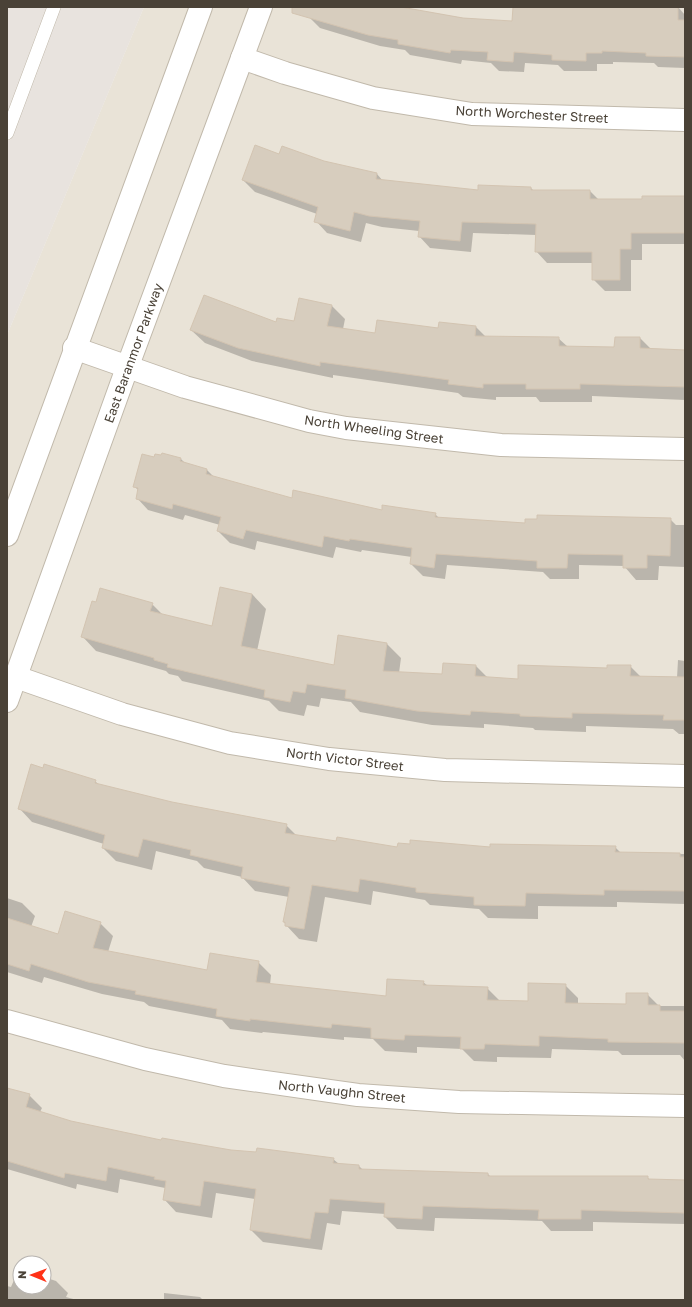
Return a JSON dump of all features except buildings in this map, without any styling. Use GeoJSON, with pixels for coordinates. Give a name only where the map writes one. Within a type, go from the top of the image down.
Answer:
{"type":"FeatureCollection","features":[{"type":"Feature","properties":{"kind":"street"},"geometry":{"type":"LineString","coordinates":[[7,536],[74,348],[200,7]]}},
{"type":"Feature","properties":{"kind":"street","name":"East Baranmor Parkway"},"geometry":{"type":"LineString","coordinates":[[7,701],[127,368],[261,7]]}},
{"type":"Feature","properties":{"kind":"street","name":"North Worchester Street"},"geometry":{"type":"LineString","coordinates":[[242,58],[285,73],[373,98],[472,114],[685,120]]}},
{"type":"Feature","properties":{"kind":"street","name":"North Wheeling Street"},"geometry":{"type":"LineString","coordinates":[[74,348],[127,368],[185,387],[309,421],[346,428],[501,445],[685,449]]}},
{"type":"Feature","properties":{"kind":"street","name":"North Victor Street"},"geometry":{"type":"LineString","coordinates":[[16,676],[122,714],[230,743],[329,759],[445,770],[685,776]]}},
{"type":"Feature","properties":{"kind":"street","name":"North Vaughn Street"},"geometry":{"type":"LineString","coordinates":[[7,1021],[145,1059],[224,1076],[358,1096],[459,1102],[685,1106]]}},
{"type":"Feature","properties":{"kind":"lane"},"geometry":{"type":"LineString","coordinates":[[7,133],[54,7]]}},
{"type":"Feature","properties":{"kind":"shaded area"},"geometry":{"type":"Polygon","coordinates":[[[7,7],[144,7],[7,335],[7,7]]]}},
{"type":"Feature","properties":{"kind":"shaded area"},"geometry":{"type":"Polygon","coordinates":[[[144,7],[685,7],[685,1300],[7,1300],[7,335],[144,7]]]}}]}
